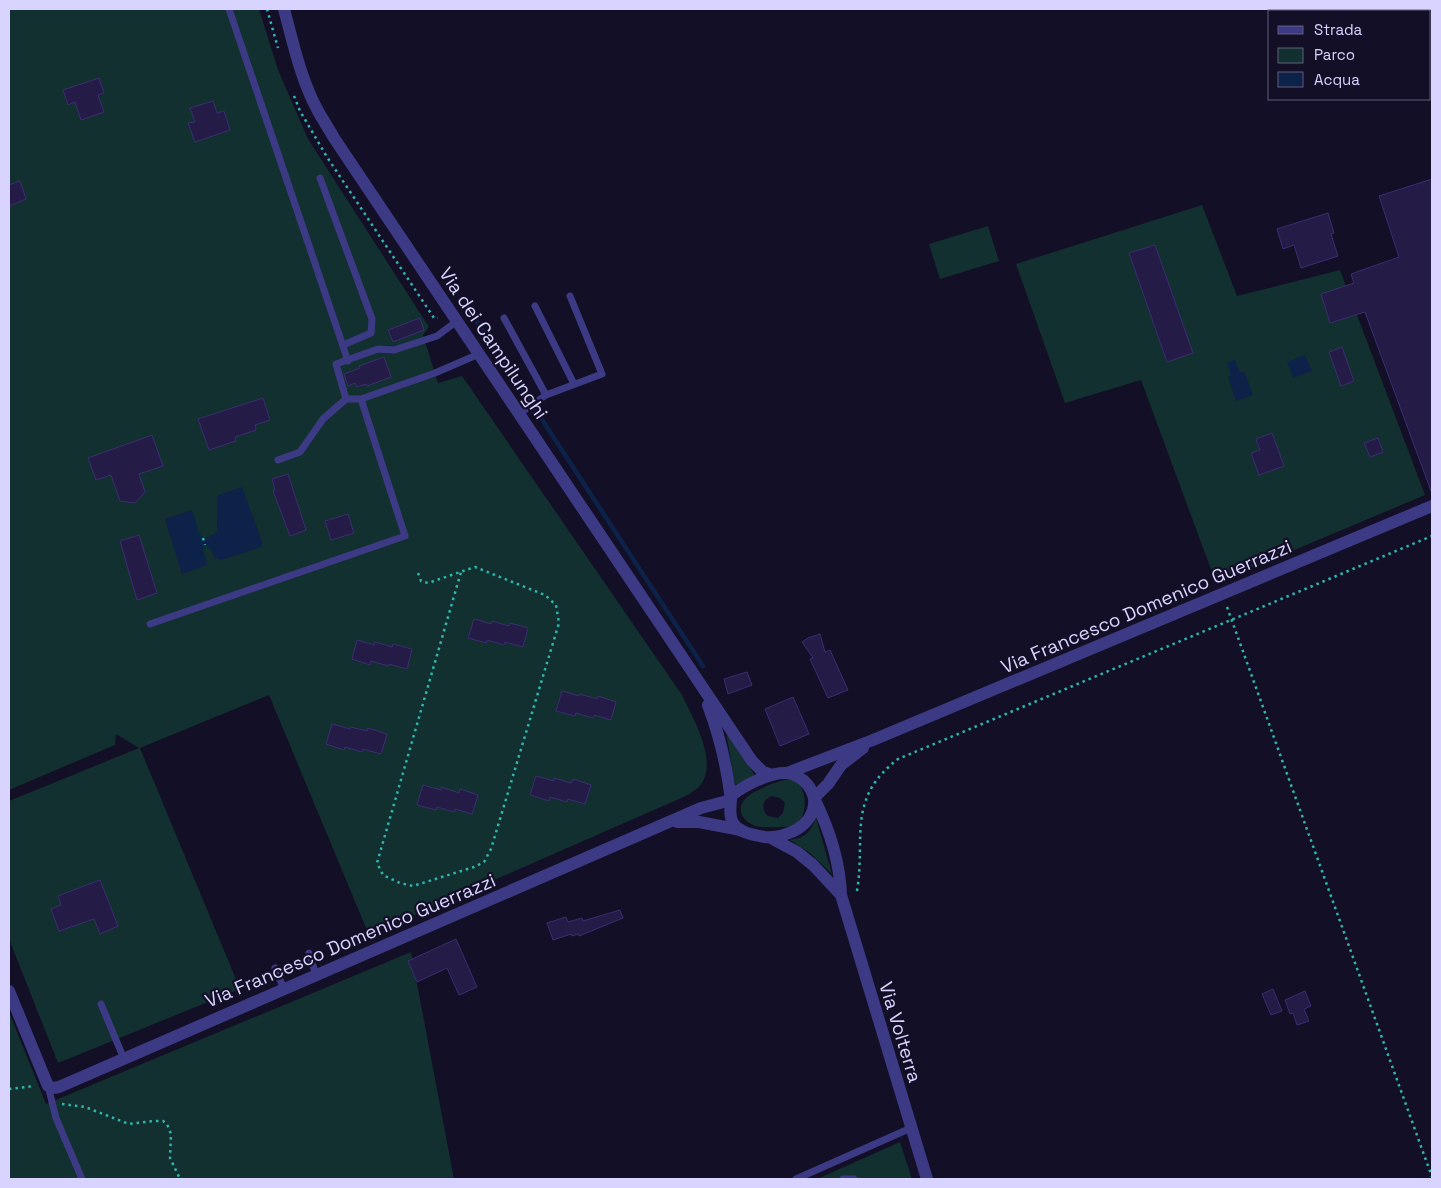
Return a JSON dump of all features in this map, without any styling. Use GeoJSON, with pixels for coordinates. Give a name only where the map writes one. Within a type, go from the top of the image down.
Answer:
{"type":"FeatureCollection","features":[{"type":"Feature","properties":{"kind":"street","name":"Via dei Campilunghi"},"geometry":{"type":"LineString","coordinates":[[284,9],[302,73],[318,111],[334,138],[752,761],[763,772],[772,775]]}},
{"type":"Feature","properties":{"kind":"street","name":"Via Francesco Domenico Guerrazzi"},"geometry":{"type":"LineString","coordinates":[[787,773],[873,740],[1432,506]]}},
{"type":"Feature","properties":{"kind":"street","name":"Via dei Campilunghi"},"geometry":{"type":"LineString","coordinates":[[700,685],[718,733],[731,798]]}},
{"type":"Feature","properties":{"kind":"street","name":"Via Francesco Domenico Guerrazzi"},"geometry":{"type":"LineString","coordinates":[[815,799],[841,765],[873,740]]}},
{"type":"Feature","properties":{"kind":"street"},"geometry":{"type":"LineString","coordinates":[[787,773],[799,777],[814,793],[815,799],[812,812],[806,822],[798,829],[771,838],[751,834],[741,830],[734,824],[731,815],[731,798],[739,789],[772,775],[787,773]]}},
{"type":"Feature","properties":{"kind":"street"},"geometry":{"type":"LineString","coordinates":[[824,819],[825,794],[828,784]]}},
{"type":"Feature","properties":{"kind":"street","name":"Via Francesco Domenico Guerrazzi"},"geometry":{"type":"LineString","coordinates":[[48,1086],[53,1088],[59,1087],[701,808],[731,798]]}},
{"type":"Feature","properties":{"kind":"street","name":"Via Volterra"},"geometry":{"type":"LineString","coordinates":[[815,799],[824,819],[840,877],[840,895],[926,1179]]}},
{"type":"Feature","properties":{"kind":"street","name":"Via Francesco Domenico Guerrazzi"},"geometry":{"type":"LineString","coordinates":[[667,823],[699,822],[741,830]]}},
{"type":"Feature","properties":{"kind":"street","name":"Via Volterra"},"geometry":{"type":"LineString","coordinates":[[771,838],[797,852],[813,865],[840,895]]}},
{"type":"Feature","properties":{"kind":"street"},"geometry":{"type":"LineString","coordinates":[[9,991],[48,1086]]}},
{"type":"Feature","properties":{"kind":"lane"},"geometry":{"type":"LineString","coordinates":[[229,9],[348,361]]}},
{"type":"Feature","properties":{"kind":"lane"},"geometry":{"type":"LineString","coordinates":[[320,178],[372,319],[371,333],[343,345]]}},
{"type":"Feature","properties":{"kind":"lane"},"geometry":{"type":"LineString","coordinates":[[519,414],[546,395],[602,374],[570,296]]}},
{"type":"Feature","properties":{"kind":"lane"},"geometry":{"type":"LineString","coordinates":[[535,306],[574,384]]}},
{"type":"Feature","properties":{"kind":"lane"},"geometry":{"type":"LineString","coordinates":[[504,318],[546,395]]}},
{"type":"Feature","properties":{"kind":"lane"},"geometry":{"type":"LineString","coordinates":[[346,399],[336,364],[378,349],[394,350],[437,336],[457,321]]}},
{"type":"Feature","properties":{"kind":"lane"},"geometry":{"type":"LineString","coordinates":[[278,460],[300,452],[323,419],[346,399],[360,399],[435,373],[479,354]]}},
{"type":"Feature","properties":{"kind":"lane"},"geometry":{"type":"LineString","coordinates":[[150,624],[405,536],[360,399]]}},
{"type":"Feature","properties":{"kind":"lane"},"geometry":{"type":"LineString","coordinates":[[309,954],[316,974]]}},
{"type":"Feature","properties":{"kind":"lane"},"geometry":{"type":"LineString","coordinates":[[275,968],[284,989]]}},
{"type":"Feature","properties":{"kind":"lane"},"geometry":{"type":"LineString","coordinates":[[101,1004],[124,1059]]}},
{"type":"Feature","properties":{"kind":"lane"},"geometry":{"type":"LineString","coordinates":[[48,1086],[56,1118],[82,1179]]}},
{"type":"Feature","properties":{"kind":"lane"},"geometry":{"type":"LineString","coordinates":[[796,1179],[911,1128]]}},
{"type":"Feature","properties":{"kind":"lane"},"geometry":{"type":"LineString","coordinates":[[842,1179],[854,1179]]}},
{"type":"Feature","properties":{"kind":"path"},"geometry":{"type":"LineString","coordinates":[[857,891],[860,822],[865,801],[870,788],[878,777],[898,759],[1432,536]]}},
{"type":"Feature","properties":{"kind":"path"},"geometry":{"type":"LineString","coordinates":[[203,538],[205,545]]}},
{"type":"Feature","properties":{"kind":"path"},"geometry":{"type":"LineString","coordinates":[[418,573],[421,581],[428,583],[475,567],[545,594],[556,604],[558,623],[491,849],[484,862],[414,886],[400,884],[383,875],[377,863],[461,572]]}},
{"type":"Feature","properties":{"kind":"path"},"geometry":{"type":"LineString","coordinates":[[1223,594],[1432,1177]]}},
{"type":"Feature","properties":{"kind":"path"},"geometry":{"type":"LineString","coordinates":[[9,1089],[48,1086]]}},
{"type":"Feature","properties":{"kind":"path"},"geometry":{"type":"LineString","coordinates":[[52,1104],[86,1107],[129,1124],[164,1121],[171,1134],[170,1158],[180,1179]]}},
{"type":"Feature","properties":{"kind":"green space"},"geometry":{"type":"Polygon","coordinates":[[[9,9],[259,9],[278,70],[308,139],[429,327],[423,335],[438,383],[462,376],[682,695],[703,742],[707,767],[704,778],[698,788],[688,795],[369,935],[269,695],[140,748],[240,989],[58,1063],[9,939],[9,801],[139,748],[116,734],[115,745],[9,790],[9,9]]]}},
{"type":"Feature","properties":{"kind":"green space"},"geometry":{"type":"Polygon","coordinates":[[[1202,205],[1237,296],[1340,270],[1425,495],[1216,583],[1141,380],[1065,403],[1016,264],[1202,205]]]}},
{"type":"Feature","properties":{"kind":"green space"},"geometry":{"type":"Polygon","coordinates":[[[988,226],[999,261],[940,279],[929,244],[988,226]]]}},
{"type":"Feature","properties":{"kind":"green space"},"geometry":{"type":"Polygon","coordinates":[[[729,730],[755,776],[735,785],[726,731],[729,730]]]}},
{"type":"Feature","properties":{"kind":"green space"},"geometry":{"type":"Polygon","coordinates":[[[785,780],[796,781],[804,793],[804,809],[799,822],[787,827],[763,827],[748,822],[744,818],[741,809],[745,799],[759,789],[785,780]],[[772,796],[766,799],[763,807],[768,816],[778,818],[783,813],[785,803],[780,798],[772,796]]]}},
{"type":"Feature","properties":{"kind":"green space"},"geometry":{"type":"Polygon","coordinates":[[[816,818],[832,874],[810,853],[790,840],[807,834],[816,818]]]}},
{"type":"Feature","properties":{"kind":"green space"},"geometry":{"type":"Polygon","coordinates":[[[411,952],[454,1179],[9,1179],[9,1012],[46,1104],[411,952]]]}},
{"type":"Feature","properties":{"kind":"green space"},"geometry":{"type":"Polygon","coordinates":[[[900,1142],[912,1179],[817,1179],[900,1142]]]}},
{"type":"Feature","properties":{"kind":"water"},"geometry":{"type":"Polygon","coordinates":[[[1305,355],[1312,371],[1293,378],[1287,362],[1305,355]]]}},
{"type":"Feature","properties":{"kind":"water"},"geometry":{"type":"Polygon","coordinates":[[[1235,360],[1240,372],[1244,371],[1253,395],[1236,401],[1228,377],[1231,375],[1227,363],[1235,360]]]}},
{"type":"Feature","properties":{"kind":"water"},"geometry":{"type":"Polygon","coordinates":[[[242,487],[262,541],[261,547],[221,560],[215,558],[211,550],[205,545],[203,549],[207,565],[182,574],[165,519],[192,510],[199,533],[203,538],[209,537],[217,532],[218,495],[242,487]]]}},
{"type":"Feature","properties":{"kind":"building"},"geometry":{"type":"Polygon","coordinates":[[[99,78],[104,93],[98,95],[104,112],[81,120],[75,102],[68,105],[63,90],[99,78]]]}},
{"type":"Feature","properties":{"kind":"building"},"geometry":{"type":"Polygon","coordinates":[[[213,101],[217,113],[224,111],[230,130],[195,142],[188,123],[195,122],[190,108],[213,101]]]}},
{"type":"Feature","properties":{"kind":"building"},"geometry":{"type":"Polygon","coordinates":[[[1432,179],[1431,491],[1365,312],[1330,323],[1321,294],[1354,283],[1351,274],[1399,257],[1379,196],[1432,179]]]}},
{"type":"Feature","properties":{"kind":"building"},"geometry":{"type":"Polygon","coordinates":[[[20,181],[26,199],[9,206],[9,185],[20,181]]]}},
{"type":"Feature","properties":{"kind":"building"},"geometry":{"type":"Polygon","coordinates":[[[1328,213],[1334,233],[1331,234],[1338,256],[1301,268],[1294,245],[1283,249],[1277,229],[1328,213]]]}},
{"type":"Feature","properties":{"kind":"building"},"geometry":{"type":"Polygon","coordinates":[[[1155,245],[1193,353],[1167,362],[1129,253],[1155,245]]]}},
{"type":"Feature","properties":{"kind":"building"},"geometry":{"type":"Polygon","coordinates":[[[420,318],[424,330],[393,342],[388,330],[420,318]]]}},
{"type":"Feature","properties":{"kind":"building"},"geometry":{"type":"Polygon","coordinates":[[[1342,347],[1354,381],[1341,386],[1329,352],[1342,347]]]}},
{"type":"Feature","properties":{"kind":"building"},"geometry":{"type":"Polygon","coordinates":[[[384,357],[391,377],[367,386],[366,384],[357,387],[355,383],[348,386],[344,374],[384,357]]]}},
{"type":"Feature","properties":{"kind":"building"},"geometry":{"type":"Polygon","coordinates":[[[263,398],[270,420],[255,425],[256,430],[235,437],[236,441],[209,450],[198,419],[263,398]]]}},
{"type":"Feature","properties":{"kind":"building"},"geometry":{"type":"Polygon","coordinates":[[[1272,433],[1284,466],[1259,475],[1251,453],[1260,450],[1256,439],[1272,433]]]}},
{"type":"Feature","properties":{"kind":"building"},"geometry":{"type":"Polygon","coordinates":[[[152,435],[163,466],[139,474],[145,492],[135,503],[120,501],[111,475],[96,480],[88,458],[152,435]]]}},
{"type":"Feature","properties":{"kind":"building"},"geometry":{"type":"Polygon","coordinates":[[[1378,438],[1383,452],[1370,457],[1364,443],[1378,438]]]}},
{"type":"Feature","properties":{"kind":"building"},"geometry":{"type":"Polygon","coordinates":[[[288,474],[306,530],[290,536],[273,491],[275,490],[272,479],[288,474]]]}},
{"type":"Feature","properties":{"kind":"building"},"geometry":{"type":"Polygon","coordinates":[[[348,514],[354,533],[331,540],[325,521],[348,514]]]}},
{"type":"Feature","properties":{"kind":"building"},"geometry":{"type":"Polygon","coordinates":[[[139,535],[157,593],[137,600],[120,541],[139,535]]]}},
{"type":"Feature","properties":{"kind":"building"},"geometry":{"type":"Polygon","coordinates":[[[474,619],[491,624],[492,621],[509,626],[510,623],[528,628],[523,647],[505,642],[504,645],[487,640],[486,643],[468,638],[474,619]]]}},
{"type":"Feature","properties":{"kind":"building"},"geometry":{"type":"Polygon","coordinates":[[[820,634],[825,652],[830,650],[848,690],[828,698],[810,659],[813,658],[802,642],[820,634]]]}},
{"type":"Feature","properties":{"kind":"building"},"geometry":{"type":"Polygon","coordinates":[[[357,640],[374,645],[375,642],[392,647],[393,644],[412,649],[407,669],[371,661],[370,665],[352,659],[357,640]]]}},
{"type":"Feature","properties":{"kind":"building"},"geometry":{"type":"Polygon","coordinates":[[[747,672],[752,685],[728,694],[724,679],[747,672]]]}},
{"type":"Feature","properties":{"kind":"building"},"geometry":{"type":"Polygon","coordinates":[[[562,691],[597,699],[598,696],[616,702],[611,720],[594,715],[593,718],[576,713],[575,716],[556,711],[562,691]]]}},
{"type":"Feature","properties":{"kind":"building"},"geometry":{"type":"Polygon","coordinates":[[[793,697],[809,734],[780,746],[765,709],[793,697]]]}},
{"type":"Feature","properties":{"kind":"building"},"geometry":{"type":"Polygon","coordinates":[[[332,724],[367,731],[368,728],[387,734],[381,754],[363,749],[362,752],[345,747],[344,750],[326,744],[332,724]]]}},
{"type":"Feature","properties":{"kind":"building"},"geometry":{"type":"Polygon","coordinates":[[[536,776],[554,781],[554,778],[571,783],[573,779],[591,785],[585,804],[568,799],[567,802],[550,797],[549,801],[530,795],[536,776]]]}},
{"type":"Feature","properties":{"kind":"building"},"geometry":{"type":"Polygon","coordinates":[[[423,785],[441,790],[441,787],[459,793],[460,789],[478,795],[472,814],[455,809],[454,812],[437,807],[436,810],[417,805],[423,785]]]}},
{"type":"Feature","properties":{"kind":"building"},"geometry":{"type":"Polygon","coordinates":[[[100,880],[118,926],[100,934],[94,919],[59,931],[51,909],[61,905],[58,896],[100,880]]]}},
{"type":"Feature","properties":{"kind":"building"},"geometry":{"type":"Polygon","coordinates":[[[620,910],[623,918],[579,936],[579,934],[572,936],[571,934],[553,940],[547,923],[566,917],[568,922],[582,918],[583,921],[620,910]]]}},
{"type":"Feature","properties":{"kind":"building"},"geometry":{"type":"Polygon","coordinates":[[[456,939],[477,987],[459,995],[447,968],[417,982],[408,961],[456,939]]]}},
{"type":"Feature","properties":{"kind":"building"},"geometry":{"type":"Polygon","coordinates":[[[1273,989],[1282,1011],[1271,1015],[1262,994],[1273,989]]]}},
{"type":"Feature","properties":{"kind":"building"},"geometry":{"type":"Polygon","coordinates":[[[1305,991],[1311,1006],[1304,1009],[1309,1021],[1297,1025],[1293,1013],[1290,1014],[1285,1000],[1305,991]]]}},
{"type":"Feature","properties":{"kind":"waterway"},"geometry":{"type":"LineString","coordinates":[[473,316],[530,401]]}},
{"type":"Feature","properties":{"kind":"waterway"},"geometry":{"type":"LineString","coordinates":[[535,409],[703,666]]}}]}
